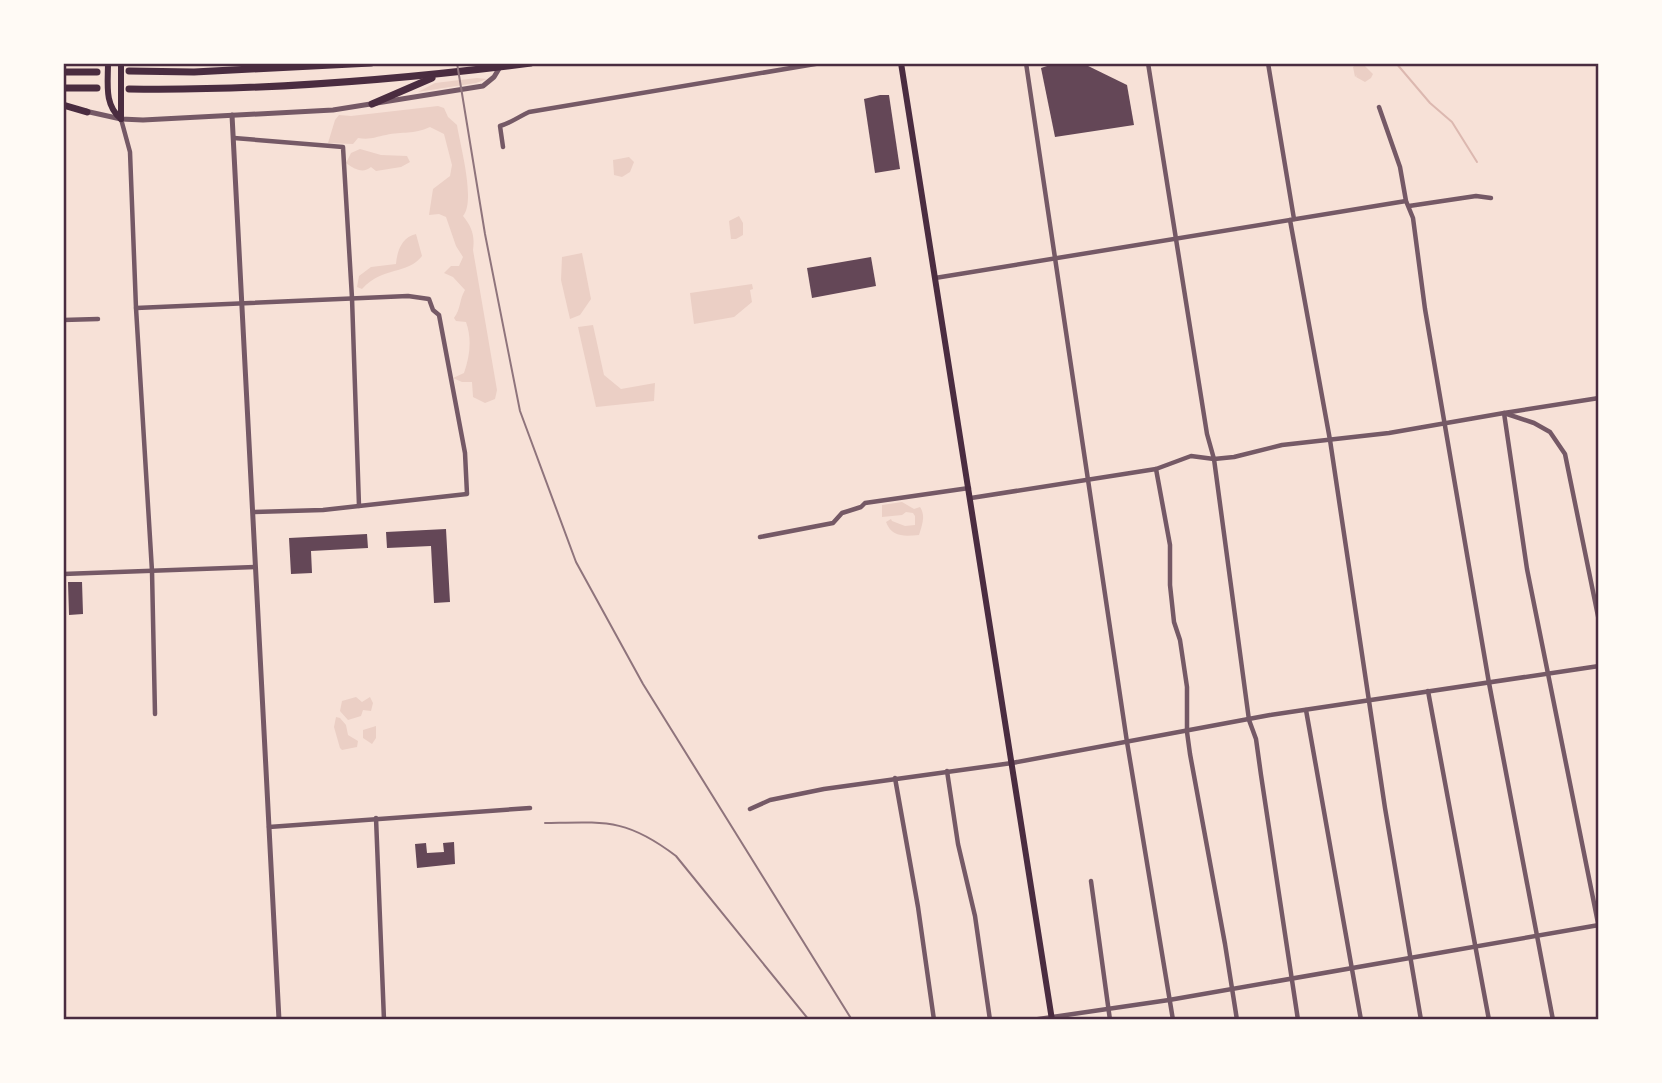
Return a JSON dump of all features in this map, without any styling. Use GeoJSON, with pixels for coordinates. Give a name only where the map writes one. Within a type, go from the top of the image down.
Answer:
{"type":"FeatureCollection","features":[{"type":"Feature","properties":{"kind":"highway"},"geometry":{"type":"LineString","coordinates":[[129,71],[207,72],[371,63]]}},
{"type":"Feature","properties":{"kind":"highway"},"geometry":{"type":"LineString","coordinates":[[129,89],[305,86],[437,76],[531,63]]}},
{"type":"Feature","properties":{"kind":"highway"},"geometry":{"type":"LineString","coordinates":[[63,72],[97,72]]}},
{"type":"Feature","properties":{"kind":"highway"},"geometry":{"type":"LineString","coordinates":[[372,104],[437,76]]}},
{"type":"Feature","properties":{"kind":"highway"},"geometry":{"type":"LineString","coordinates":[[63,88],[97,88]]}},
{"type":"Feature","properties":{"kind":"highway"},"geometry":{"type":"LineString","coordinates":[[63,107],[87,112]]}},
{"type":"Feature","properties":{"kind":"main road"},"geometry":{"type":"LineString","coordinates":[[108,63],[108,98],[113,113],[121,119]]}},
{"type":"Feature","properties":{"kind":"main road"},"geometry":{"type":"LineString","coordinates":[[121,63],[121,119]]}},
{"type":"Feature","properties":{"kind":"main road"},"geometry":{"type":"LineString","coordinates":[[901,63],[1052,1019]]}},
{"type":"Feature","properties":{"kind":"street"},"geometry":{"type":"LineString","coordinates":[[503,147],[500,126],[514,122],[519,116],[529,112],[821,63]]}},
{"type":"Feature","properties":{"kind":"street"},"geometry":{"type":"LineString","coordinates":[[1026,63],[1127,742],[1173,1020]]}},
{"type":"Feature","properties":{"kind":"street"},"geometry":{"type":"LineString","coordinates":[[1148,63],[1207,434],[1214,459],[1249,720],[1259,763],[1298,1020]]}},
{"type":"Feature","properties":{"kind":"street"},"geometry":{"type":"LineString","coordinates":[[1268,63],[1331,440],[1385,808],[1421,1020]]}},
{"type":"Feature","properties":{"kind":"street"},"geometry":{"type":"LineString","coordinates":[[87,112],[121,119],[143,120],[333,110],[483,86],[494,77],[500,67]]}},
{"type":"Feature","properties":{"kind":"street"},"geometry":{"type":"LineString","coordinates":[[1379,107],[1400,167],[1407,204],[1413,218],[1425,309],[1489,682],[1553,1020]]}},
{"type":"Feature","properties":{"kind":"street"},"geometry":{"type":"LineString","coordinates":[[232,116],[279,1020]]}},
{"type":"Feature","properties":{"kind":"street"},"geometry":{"type":"LineString","coordinates":[[121,119],[130,152],[136,308],[152,571],[155,714]]}},
{"type":"Feature","properties":{"kind":"street"},"geometry":{"type":"LineString","coordinates":[[233,138],[343,147],[352,298],[359,506]]}},
{"type":"Feature","properties":{"kind":"street"},"geometry":{"type":"LineString","coordinates":[[935,278],[1292,219],[1476,196],[1490,198]]}},
{"type":"Feature","properties":{"kind":"street"},"geometry":{"type":"LineString","coordinates":[[136,308],[408,296],[429,299],[433,310],[439,316],[465,453],[467,495],[323,510],[252,512]]}},
{"type":"Feature","properties":{"kind":"street"},"geometry":{"type":"LineString","coordinates":[[63,320],[98,319]]}},
{"type":"Feature","properties":{"kind":"street"},"geometry":{"type":"LineString","coordinates":[[971,498],[1156,468],[1191,456],[1214,459],[1282,446],[1599,398]]}},
{"type":"Feature","properties":{"kind":"street"},"geometry":{"type":"LineString","coordinates":[[1032,1020],[1169,1000],[1599,926],[1547,675],[1517,507],[1504,413]]}},
{"type":"Feature","properties":{"kind":"street"},"geometry":{"type":"LineString","coordinates":[[1504,413],[1550,432],[1565,454],[1599,621]]}},
{"type":"Feature","properties":{"kind":"street"},"geometry":{"type":"LineString","coordinates":[[1156,468],[1170,545],[1174,622],[1180,640],[1187,687],[1187,732],[1237,1020]]}},
{"type":"Feature","properties":{"kind":"street"},"geometry":{"type":"LineString","coordinates":[[760,537],[833,523],[842,513],[864,503],[969,488]]}},
{"type":"Feature","properties":{"kind":"street"},"geometry":{"type":"LineString","coordinates":[[63,574],[255,567]]}},
{"type":"Feature","properties":{"kind":"street"},"geometry":{"type":"LineString","coordinates":[[751,809],[770,800],[824,789],[1012,763],[1370,699],[1599,666]]}},
{"type":"Feature","properties":{"kind":"street"},"geometry":{"type":"LineString","coordinates":[[1428,691],[1489,1020]]}},
{"type":"Feature","properties":{"kind":"street"},"geometry":{"type":"LineString","coordinates":[[1306,710],[1361,1020]]}},
{"type":"Feature","properties":{"kind":"street"},"geometry":{"type":"LineString","coordinates":[[947,771],[958,844],[975,916],[990,1020]]}},
{"type":"Feature","properties":{"kind":"street"},"geometry":{"type":"LineString","coordinates":[[895,778],[918,907],[934,1020]]}},
{"type":"Feature","properties":{"kind":"street"},"geometry":{"type":"LineString","coordinates":[[269,827],[530,808]]}},
{"type":"Feature","properties":{"kind":"street"},"geometry":{"type":"LineString","coordinates":[[376,818],[384,1020]]}},
{"type":"Feature","properties":{"kind":"street"},"geometry":{"type":"LineString","coordinates":[[1091,881],[1110,1020]]}},
{"type":"Feature","properties":{"kind":"shaded area"},"geometry":{"type":"Polygon","coordinates":[[[1358,63],[1373,74],[1365,82],[1356,77],[1357,75],[1355,77],[1353,67],[1358,63]]]}},
{"type":"Feature","properties":{"kind":"shaded area"},"geometry":{"type":"Polygon","coordinates":[[[487,79],[418,92],[435,83],[487,79]]]}},
{"type":"Feature","properties":{"kind":"shaded area"},"geometry":{"type":"Polygon","coordinates":[[[438,106],[444,108],[448,117],[457,125],[466,172],[468,198],[463,216],[473,236],[473,250],[497,390],[495,399],[485,403],[473,397],[472,382],[453,378],[464,373],[470,341],[466,322],[456,321],[454,318],[465,290],[453,277],[444,273],[451,266],[459,266],[463,257],[456,246],[446,217],[439,214],[429,215],[433,189],[450,176],[452,165],[444,134],[430,127],[413,132],[358,138],[353,144],[328,143],[339,115],[438,106]]]}},
{"type":"Feature","properties":{"kind":"shaded area"},"geometry":{"type":"Polygon","coordinates":[[[360,149],[381,155],[407,156],[410,162],[401,167],[376,171],[371,167],[358,170],[346,163],[351,153],[360,149]]]}},
{"type":"Feature","properties":{"kind":"shaded area"},"geometry":{"type":"Polygon","coordinates":[[[629,157],[634,162],[630,172],[622,177],[614,175],[613,160],[629,157]]]}},
{"type":"Feature","properties":{"kind":"shaded area"},"geometry":{"type":"Polygon","coordinates":[[[739,216],[743,223],[743,235],[731,239],[729,221],[739,216]]]}},
{"type":"Feature","properties":{"kind":"shaded area"},"geometry":{"type":"Polygon","coordinates":[[[416,234],[422,256],[416,262],[378,277],[362,289],[357,287],[359,276],[371,267],[396,264],[401,245],[416,234]]]}},
{"type":"Feature","properties":{"kind":"shaded area"},"geometry":{"type":"Polygon","coordinates":[[[582,253],[591,299],[580,315],[570,319],[561,280],[562,257],[582,253]]]}},
{"type":"Feature","properties":{"kind":"shaded area"},"geometry":{"type":"Polygon","coordinates":[[[752,284],[752,302],[734,317],[694,324],[690,293],[752,284]]]}},
{"type":"Feature","properties":{"kind":"shaded area"},"geometry":{"type":"Polygon","coordinates":[[[593,325],[604,375],[621,389],[655,383],[654,401],[596,407],[578,327],[593,325]]]}},
{"type":"Feature","properties":{"kind":"shaded area"},"geometry":{"type":"Polygon","coordinates":[[[902,502],[922,510],[923,521],[919,535],[904,536],[895,533],[886,522],[891,519],[905,526],[915,525],[913,513],[882,517],[882,505],[902,502]]]}},
{"type":"Feature","properties":{"kind":"shaded area"},"geometry":{"type":"Polygon","coordinates":[[[356,697],[362,702],[370,697],[373,703],[371,711],[363,710],[361,716],[348,720],[340,711],[342,701],[356,697]]]}},
{"type":"Feature","properties":{"kind":"shaded area"},"geometry":{"type":"Polygon","coordinates":[[[336,717],[346,725],[348,735],[358,741],[357,747],[342,750],[340,748],[334,727],[336,717]]]}},
{"type":"Feature","properties":{"kind":"shaded area"},"geometry":{"type":"Polygon","coordinates":[[[376,726],[376,738],[372,744],[363,738],[363,730],[376,726]]]}},
{"type":"Feature","properties":{"kind":"building"},"geometry":{"type":"Polygon","coordinates":[[[1056,63],[1082,63],[1127,85],[1134,125],[1055,137],[1041,68],[1056,63]]]}},
{"type":"Feature","properties":{"kind":"building"},"geometry":{"type":"Polygon","coordinates":[[[889,95],[900,169],[875,173],[864,99],[889,95]]]}},
{"type":"Feature","properties":{"kind":"building"},"geometry":{"type":"Polygon","coordinates":[[[871,257],[876,286],[812,298],[807,268],[871,257]]]}},
{"type":"Feature","properties":{"kind":"building"},"geometry":{"type":"Polygon","coordinates":[[[446,529],[450,602],[434,603],[431,546],[387,548],[386,532],[446,529]]]}},
{"type":"Feature","properties":{"kind":"building"},"geometry":{"type":"Polygon","coordinates":[[[367,534],[368,548],[311,551],[312,573],[291,574],[289,538],[367,534]]]}},
{"type":"Feature","properties":{"kind":"building"},"geometry":{"type":"Polygon","coordinates":[[[68,582],[82,582],[83,614],[69,615],[68,582]]]}},
{"type":"Feature","properties":{"kind":"building"},"geometry":{"type":"Polygon","coordinates":[[[454,842],[455,864],[417,868],[415,844],[426,843],[427,853],[444,852],[443,843],[454,842]]]}},
{"type":"Feature","properties":{"kind":"waterway"},"geometry":{"type":"LineString","coordinates":[[1396,63],[1430,103],[1452,122],[1477,162]]}},
{"type":"Feature","properties":{"kind":"railway"},"geometry":{"type":"LineString","coordinates":[[457,63],[485,234],[520,411],[576,562],[643,684],[852,1020]]}},
{"type":"Feature","properties":{"kind":"railway"},"geometry":{"type":"LineString","coordinates":[[545,823],[584,822],[614,825],[643,835],[676,856],[809,1020]]}}]}
